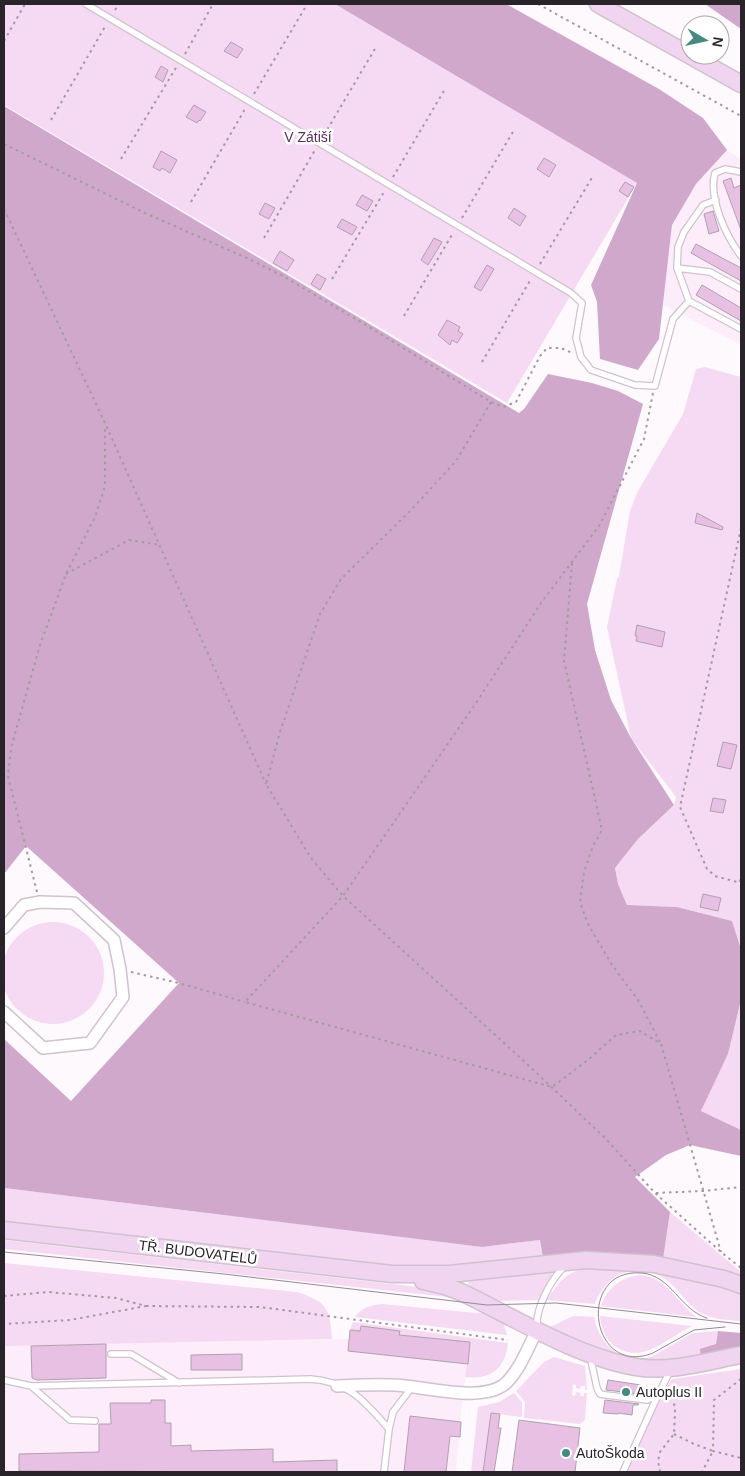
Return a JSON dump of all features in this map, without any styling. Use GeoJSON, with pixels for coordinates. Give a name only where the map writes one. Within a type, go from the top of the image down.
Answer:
{"type":"FeatureCollection","features":[{"type":"Feature","properties":{"kind":"street"},"geometry":{"type":"LineString","coordinates":[[598,4],[741,84]]}},
{"type":"Feature","properties":{"kind":"street"},"geometry":{"type":"LineString","coordinates":[[4,928],[24,905],[40,902],[74,903],[114,940],[123,998],[90,1042],[42,1048],[4,1012]]}},
{"type":"Feature","properties":{"kind":"street","name":"TŘ. BUDOVATELŮ"},"geometry":{"type":"LineString","coordinates":[[4,1230],[392,1274],[445,1286],[461,1292],[590,1354],[637,1368],[672,1368],[741,1355]]}},
{"type":"Feature","properties":{"kind":"street","name":"TŘ. BUDOVATELŮ"},"geometry":{"type":"LineString","coordinates":[[392,1274],[449,1274],[586,1260],[654,1264],[724,1279],[741,1285]]}},
{"type":"Feature","properties":{"kind":"street"},"geometry":{"type":"LineString","coordinates":[[337,1386],[395,1385],[473,1393],[485,1393],[496,1390],[506,1383],[514,1373],[537,1330]]}},
{"type":"Feature","properties":{"kind":"lane"},"geometry":{"type":"LineString","coordinates":[[86,4],[572,293],[582,304],[576,338],[581,357],[591,370],[634,385],[655,386],[673,319],[689,302]]}},
{"type":"Feature","properties":{"kind":"lane"},"geometry":{"type":"LineString","coordinates":[[741,172],[725,169],[715,173],[712,182],[720,219],[732,244],[741,256]]}},
{"type":"Feature","properties":{"kind":"lane"},"geometry":{"type":"LineString","coordinates":[[716,200],[703,205],[684,232],[678,247],[677,268],[689,302],[741,329]]}},
{"type":"Feature","properties":{"kind":"lane"},"geometry":{"type":"LineString","coordinates":[[677,268],[710,272],[741,289]]}},
{"type":"Feature","properties":{"kind":"lane"},"geometry":{"type":"LineString","coordinates":[[537,1330],[537,1315],[542,1302],[560,1271],[574,1261]]}},
{"type":"Feature","properties":{"kind":"lane"},"geometry":{"type":"LineString","coordinates":[[111,1354],[131,1354],[179,1383]]}},
{"type":"Feature","properties":{"kind":"lane"},"geometry":{"type":"LineString","coordinates":[[590,1354],[600,1394],[647,1400],[658,1395]]}},
{"type":"Feature","properties":{"kind":"lane"},"geometry":{"type":"LineString","coordinates":[[623,1472],[672,1368]]}},
{"type":"Feature","properties":{"kind":"lane"},"geometry":{"type":"LineString","coordinates":[[4,1380],[31,1386],[311,1379],[347,1389],[359,1396],[389,1429]]}},
{"type":"Feature","properties":{"kind":"lane"},"geometry":{"type":"LineString","coordinates":[[31,1386],[70,1420],[95,1421]]}},
{"type":"Feature","properties":{"kind":"lane"},"geometry":{"type":"LineString","coordinates":[[384,1472],[393,1412],[412,1387]]}},
{"type":"Feature","properties":{"kind":"path"},"geometry":{"type":"LineString","coordinates":[[4,40],[25,4]]}},
{"type":"Feature","properties":{"kind":"path"},"geometry":{"type":"LineString","coordinates":[[50,120],[118,4]]}},
{"type":"Feature","properties":{"kind":"path"},"geometry":{"type":"LineString","coordinates":[[121,159],[213,4]]}},
{"type":"Feature","properties":{"kind":"path"},"geometry":{"type":"LineString","coordinates":[[538,4],[741,116]]}},
{"type":"Feature","properties":{"kind":"path"},"geometry":{"type":"LineString","coordinates":[[4,144],[145,213],[249,259],[282,276],[491,402],[504,407],[516,402],[540,356],[547,348],[561,348],[581,357]]}},
{"type":"Feature","properties":{"kind":"path"},"geometry":{"type":"LineString","coordinates":[[4,209],[105,423],[266,784],[311,858],[343,896],[552,1087],[605,1138],[655,1193],[741,1268]]}},
{"type":"Feature","properties":{"kind":"path"},"geometry":{"type":"LineString","coordinates":[[245,1002],[343,896],[476,703],[541,602],[599,526],[644,439],[655,386]]}},
{"type":"Feature","properties":{"kind":"path"},"geometry":{"type":"LineString","coordinates":[[266,784],[280,732],[320,614],[341,579],[413,508],[456,461],[491,402]]}},
{"type":"Feature","properties":{"kind":"path"},"geometry":{"type":"LineString","coordinates":[[40,902],[8,776],[11,748],[40,645],[66,574],[95,517],[105,486],[105,423]]}},
{"type":"Feature","properties":{"kind":"path"},"geometry":{"type":"LineString","coordinates":[[741,528],[680,807],[707,869],[715,876],[740,883],[741,876]]}},
{"type":"Feature","properties":{"kind":"path"},"geometry":{"type":"LineString","coordinates":[[66,574],[130,540],[160,545]]}},
{"type":"Feature","properties":{"kind":"path"},"geometry":{"type":"LineString","coordinates":[[572,561],[564,661],[602,830],[593,846],[584,872],[580,902],[588,924],[612,965],[638,1000],[661,1044],[721,1252]]}},
{"type":"Feature","properties":{"kind":"path"},"geometry":{"type":"LineString","coordinates":[[120,969],[180,983],[552,1087]]}},
{"type":"Feature","properties":{"kind":"path"},"geometry":{"type":"LineString","coordinates":[[552,1087],[589,1059],[616,1035],[640,1031],[661,1044]]}},
{"type":"Feature","properties":{"kind":"path"},"geometry":{"type":"LineString","coordinates":[[655,1193],[741,1187]]}},
{"type":"Feature","properties":{"kind":"path"},"geometry":{"type":"LineString","coordinates":[[4,1296],[48,1292],[116,1298],[146,1306]]}},
{"type":"Feature","properties":{"kind":"path"},"geometry":{"type":"LineString","coordinates":[[4,1324],[70,1320],[146,1306],[260,1307],[508,1340]]}},
{"type":"Feature","properties":{"kind":"path"},"geometry":{"type":"LineString","coordinates":[[702,1472],[713,1451],[714,1400],[741,1379]]}},
{"type":"Feature","properties":{"kind":"path"},"geometry":{"type":"LineString","coordinates":[[660,1472],[658,1462],[660,1452],[674,1434],[675,1411],[671,1384]]}},
{"type":"Feature","properties":{"kind":"path"},"geometry":{"type":"LineString","coordinates":[[674,1434],[713,1451],[741,1458]]}},
{"type":"Feature","properties":{"kind":"shaded area"},"geometry":{"type":"Polygon","coordinates":[[[335,4],[506,4],[659,89],[703,118],[727,150],[696,184],[672,225],[659,339],[638,370],[600,359],[597,302],[591,285],[637,183],[335,4]]]}},
{"type":"Feature","properties":{"kind":"shaded area"},"geometry":{"type":"Polygon","coordinates":[[[705,4],[741,4],[741,29],[730,21],[730,15],[721,15],[705,4]]]}},
{"type":"Feature","properties":{"kind":"shaded area"},"geometry":{"type":"Polygon","coordinates":[[[4,106],[519,413],[524,409],[548,374],[592,383],[618,391],[643,404],[587,604],[595,650],[611,700],[631,738],[674,805],[638,839],[615,868],[618,884],[627,905],[677,907],[732,921],[741,949],[741,1000],[728,1054],[701,1111],[741,1130],[741,1156],[690,1145],[666,1155],[635,1177],[670,1212],[663,1259],[543,1257],[540,1240],[482,1247],[4,1188],[4,1039],[71,1101],[179,983],[26,846],[4,874],[4,106]]]}},
{"type":"Feature","properties":{"kind":"shaded area"},"geometry":{"type":"Polygon","coordinates":[[[727,150],[741,159],[741,345],[663,305],[672,225],[696,184],[727,150]]]}},
{"type":"Feature","properties":{"kind":"shaded area"},"geometry":{"type":"Polygon","coordinates":[[[361,1326],[400,1331],[400,1335],[470,1342],[456,1472],[4,1472],[4,1345],[349,1339],[361,1326]]]}},
{"type":"Feature","properties":{"kind":"shaded area"},"geometry":{"type":"Polygon","coordinates":[[[718,1331],[741,1333],[741,1350],[701,1358],[700,1349],[716,1344],[718,1331]]]}},
{"type":"Feature","properties":{"kind":"green space","name":"V Zátiší"},"geometry":{"type":"Polygon","coordinates":[[[4,4],[335,4],[637,183],[507,403],[4,105],[4,4]]]}},
{"type":"Feature","properties":{"kind":"green space"},"geometry":{"type":"Polygon","coordinates":[[[705,367],[741,377],[741,949],[732,921],[677,907],[627,905],[618,884],[615,868],[638,839],[674,805],[676,797],[631,738],[607,627],[619,576],[630,511],[638,491],[683,414],[696,369],[705,367]]]}},
{"type":"Feature","properties":{"kind":"green space"},"geometry":{"type":"Polygon","coordinates":[[[53,922],[72,926],[89,937],[100,954],[104,973],[100,992],[89,1009],[72,1020],[53,1024],[34,1020],[17,1009],[6,992],[2,973],[6,954],[17,937],[34,926],[53,922]]]}},
{"type":"Feature","properties":{"kind":"green space"},"geometry":{"type":"Polygon","coordinates":[[[741,1000],[741,1130],[701,1111],[728,1054],[741,1000]]]}},
{"type":"Feature","properties":{"kind":"green space"},"geometry":{"type":"Polygon","coordinates":[[[4,1188],[482,1247],[540,1240],[543,1257],[435,1266],[392,1265],[4,1222],[4,1188]]]}},
{"type":"Feature","properties":{"kind":"green space"},"geometry":{"type":"Polygon","coordinates":[[[670,1212],[741,1272],[741,1280],[663,1259],[670,1212]]]}},
{"type":"Feature","properties":{"kind":"green space"},"geometry":{"type":"Polygon","coordinates":[[[4,1240],[418,1287],[457,1298],[4,1249],[4,1240]]]}},
{"type":"Feature","properties":{"kind":"green space"},"geometry":{"type":"Polygon","coordinates":[[[4,1263],[297,1292],[315,1299],[325,1308],[330,1320],[332,1339],[4,1346],[4,1263]]]}},
{"type":"Feature","properties":{"kind":"green space"},"geometry":{"type":"Polygon","coordinates":[[[616,1266],[681,1275],[741,1292],[740,1321],[714,1318],[699,1312],[669,1282],[647,1271],[636,1270],[616,1277],[600,1293],[595,1304],[547,1300],[561,1281],[576,1271],[616,1266]]]}},
{"type":"Feature","properties":{"kind":"green space"},"geometry":{"type":"Polygon","coordinates":[[[549,1270],[552,1272],[553,1277],[540,1300],[498,1301],[470,1287],[468,1284],[469,1280],[549,1270]]]}},
{"type":"Feature","properties":{"kind":"green space"},"geometry":{"type":"Polygon","coordinates":[[[640,1275],[657,1280],[664,1285],[696,1317],[601,1306],[607,1294],[616,1284],[626,1278],[640,1275]]]}},
{"type":"Feature","properties":{"kind":"green space"},"geometry":{"type":"Polygon","coordinates":[[[382,1304],[476,1313],[490,1312],[503,1322],[507,1335],[355,1317],[360,1311],[382,1304]]]}},
{"type":"Feature","properties":{"kind":"green space"},"geometry":{"type":"Polygon","coordinates":[[[573,1316],[594,1317],[606,1344],[621,1355],[630,1357],[651,1357],[693,1333],[718,1331],[716,1345],[701,1358],[673,1363],[615,1358],[548,1328],[573,1316]]]}},
{"type":"Feature","properties":{"kind":"green space"},"geometry":{"type":"Polygon","coordinates":[[[600,1316],[692,1326],[655,1348],[635,1353],[615,1346],[609,1340],[601,1325],[600,1316]]]}},
{"type":"Feature","properties":{"kind":"green space"},"geometry":{"type":"Polygon","coordinates":[[[353,1322],[508,1343],[504,1360],[495,1371],[482,1377],[465,1377],[470,1342],[399,1335],[399,1331],[361,1326],[360,1331],[350,1330],[353,1322]]]}},
{"type":"Feature","properties":{"kind":"green space"},"geometry":{"type":"Polygon","coordinates":[[[554,1357],[585,1366],[587,1390],[585,1390],[585,1386],[581,1386],[580,1389],[576,1388],[576,1385],[573,1384],[572,1395],[575,1396],[576,1392],[581,1393],[580,1396],[584,1396],[584,1393],[587,1393],[585,1420],[580,1424],[524,1418],[525,1402],[516,1391],[544,1362],[554,1357]]]}},
{"type":"Feature","properties":{"kind":"green space"},"geometry":{"type":"Polygon","coordinates":[[[741,1369],[741,1472],[625,1472],[660,1398],[672,1379],[741,1369]]]}},
{"type":"Feature","properties":{"kind":"green space"},"geometry":{"type":"Polygon","coordinates":[[[514,1393],[522,1402],[522,1417],[491,1413],[483,1472],[471,1472],[478,1407],[499,1402],[514,1393]]]}},
{"type":"Feature","properties":{"kind":"building"},"geometry":{"type":"Polygon","coordinates":[[[231,42],[243,49],[237,58],[224,51],[231,42]]]}},
{"type":"Feature","properties":{"kind":"building"},"geometry":{"type":"Polygon","coordinates":[[[161,66],[168,70],[163,82],[155,77],[161,66]]]}},
{"type":"Feature","properties":{"kind":"building"},"geometry":{"type":"Polygon","coordinates":[[[194,105],[206,112],[197,123],[186,117],[194,105]]]}},
{"type":"Feature","properties":{"kind":"building"},"geometry":{"type":"Polygon","coordinates":[[[161,151],[177,160],[170,173],[162,168],[160,171],[153,167],[161,151]]]}},
{"type":"Feature","properties":{"kind":"building"},"geometry":{"type":"Polygon","coordinates":[[[544,158],[556,165],[549,177],[537,169],[544,158]]]}},
{"type":"Feature","properties":{"kind":"building"},"geometry":{"type":"Polygon","coordinates":[[[731,178],[734,188],[741,185],[741,230],[723,181],[731,178]]]}},
{"type":"Feature","properties":{"kind":"building"},"geometry":{"type":"Polygon","coordinates":[[[625,182],[634,187],[628,197],[619,191],[625,182]]]}},
{"type":"Feature","properties":{"kind":"building"},"geometry":{"type":"Polygon","coordinates":[[[362,195],[373,201],[367,211],[356,205],[362,195]]]}},
{"type":"Feature","properties":{"kind":"building"},"geometry":{"type":"Polygon","coordinates":[[[265,203],[275,208],[269,219],[259,214],[265,203]]]}},
{"type":"Feature","properties":{"kind":"building"},"geometry":{"type":"Polygon","coordinates":[[[514,208],[526,216],[520,226],[508,218],[514,208]]]}},
{"type":"Feature","properties":{"kind":"building"},"geometry":{"type":"Polygon","coordinates":[[[713,211],[719,231],[709,234],[704,214],[713,211]]]}},
{"type":"Feature","properties":{"kind":"building"},"geometry":{"type":"Polygon","coordinates":[[[342,219],[357,227],[352,235],[337,227],[342,219]]]}},
{"type":"Feature","properties":{"kind":"building"},"geometry":{"type":"Polygon","coordinates":[[[434,238],[442,242],[428,265],[421,260],[434,238]]]}},
{"type":"Feature","properties":{"kind":"building"},"geometry":{"type":"Polygon","coordinates":[[[696,244],[741,268],[741,281],[691,253],[696,244]]]}},
{"type":"Feature","properties":{"kind":"building"},"geometry":{"type":"Polygon","coordinates":[[[280,251],[294,260],[287,271],[273,263],[280,251]]]}},
{"type":"Feature","properties":{"kind":"building"},"geometry":{"type":"Polygon","coordinates":[[[487,265],[494,269],[481,291],[474,287],[487,265]]]}},
{"type":"Feature","properties":{"kind":"building"},"geometry":{"type":"Polygon","coordinates":[[[317,274],[326,279],[320,290],[311,284],[317,274]]]}},
{"type":"Feature","properties":{"kind":"building"},"geometry":{"type":"Polygon","coordinates":[[[702,285],[741,308],[741,321],[696,295],[702,285]]]}},
{"type":"Feature","properties":{"kind":"building"},"geometry":{"type":"Polygon","coordinates":[[[447,320],[460,327],[458,331],[463,334],[457,343],[452,340],[450,345],[438,335],[447,320]]]}},
{"type":"Feature","properties":{"kind":"building"},"geometry":{"type":"Polygon","coordinates":[[[697,513],[723,527],[722,530],[695,523],[697,513]]]}},
{"type":"Feature","properties":{"kind":"building"},"geometry":{"type":"Polygon","coordinates":[[[637,625],[665,632],[662,647],[636,641],[637,625]]]}},
{"type":"Feature","properties":{"kind":"building"},"geometry":{"type":"Polygon","coordinates":[[[723,742],[737,745],[731,769],[717,766],[723,742]]]}},
{"type":"Feature","properties":{"kind":"building"},"geometry":{"type":"Polygon","coordinates":[[[713,798],[726,800],[723,813],[710,811],[713,798]]]}},
{"type":"Feature","properties":{"kind":"building"},"geometry":{"type":"Polygon","coordinates":[[[703,894],[721,898],[718,911],[700,907],[703,894]]]}},
{"type":"Feature","properties":{"kind":"building"},"geometry":{"type":"Polygon","coordinates":[[[361,1326],[400,1331],[399,1335],[470,1342],[468,1364],[348,1351],[350,1330],[360,1331],[361,1326]]]}},
{"type":"Feature","properties":{"kind":"building"},"geometry":{"type":"Polygon","coordinates":[[[106,1344],[106,1378],[37,1380],[32,1378],[31,1346],[106,1344]]]}},
{"type":"Feature","properties":{"kind":"building"},"geometry":{"type":"Polygon","coordinates":[[[242,1354],[242,1370],[191,1370],[191,1355],[242,1354]]]}},
{"type":"Feature","properties":{"kind":"building"},"geometry":{"type":"Polygon","coordinates":[[[608,1380],[641,1385],[640,1394],[606,1390],[608,1380]]]}},
{"type":"Feature","properties":{"kind":"building"},"geometry":{"type":"Polygon","coordinates":[[[151,1400],[165,1400],[165,1423],[171,1423],[171,1446],[191,1445],[191,1451],[273,1449],[273,1462],[337,1460],[337,1472],[19,1471],[19,1454],[99,1452],[99,1424],[111,1424],[110,1403],[151,1403],[151,1400]]]}},
{"type":"Feature","properties":{"kind":"building"},"geometry":{"type":"Polygon","coordinates":[[[605,1400],[639,1404],[633,1405],[632,1415],[603,1413],[605,1400]]]}},
{"type":"Feature","properties":{"kind":"building"},"geometry":{"type":"Polygon","coordinates":[[[491,1413],[500,1414],[498,1428],[501,1428],[494,1472],[483,1472],[491,1413]]]}},
{"type":"Feature","properties":{"kind":"building"},"geometry":{"type":"Polygon","coordinates":[[[410,1416],[461,1422],[460,1437],[450,1436],[446,1472],[404,1472],[410,1416]]]}},
{"type":"Feature","properties":{"kind":"building"},"geometry":{"type":"Polygon","coordinates":[[[519,1420],[580,1428],[575,1472],[512,1472],[519,1420]]]}},
{"type":"Feature","properties":{"kind":"tram line"},"geometry":{"type":"LineString","coordinates":[[4,1252],[224,1274],[487,1305],[556,1303],[741,1324]]}},
{"type":"Feature","properties":{"kind":"tram line"},"geometry":{"type":"LineString","coordinates":[[707,1318],[690,1308],[661,1280],[652,1275],[642,1273],[621,1276],[607,1286],[600,1302],[599,1320],[604,1337],[615,1350],[631,1356],[653,1353],[694,1330],[725,1327]]}},
{"type":"Feature","properties":{"kind":"place","name":"Autoplus II"},"geometry":{"type":"Point","coordinates":[626,1392]}},
{"type":"Feature","properties":{"kind":"place","name":"AutoŠkoda"},"geometry":{"type":"Point","coordinates":[566,1453]}}]}
